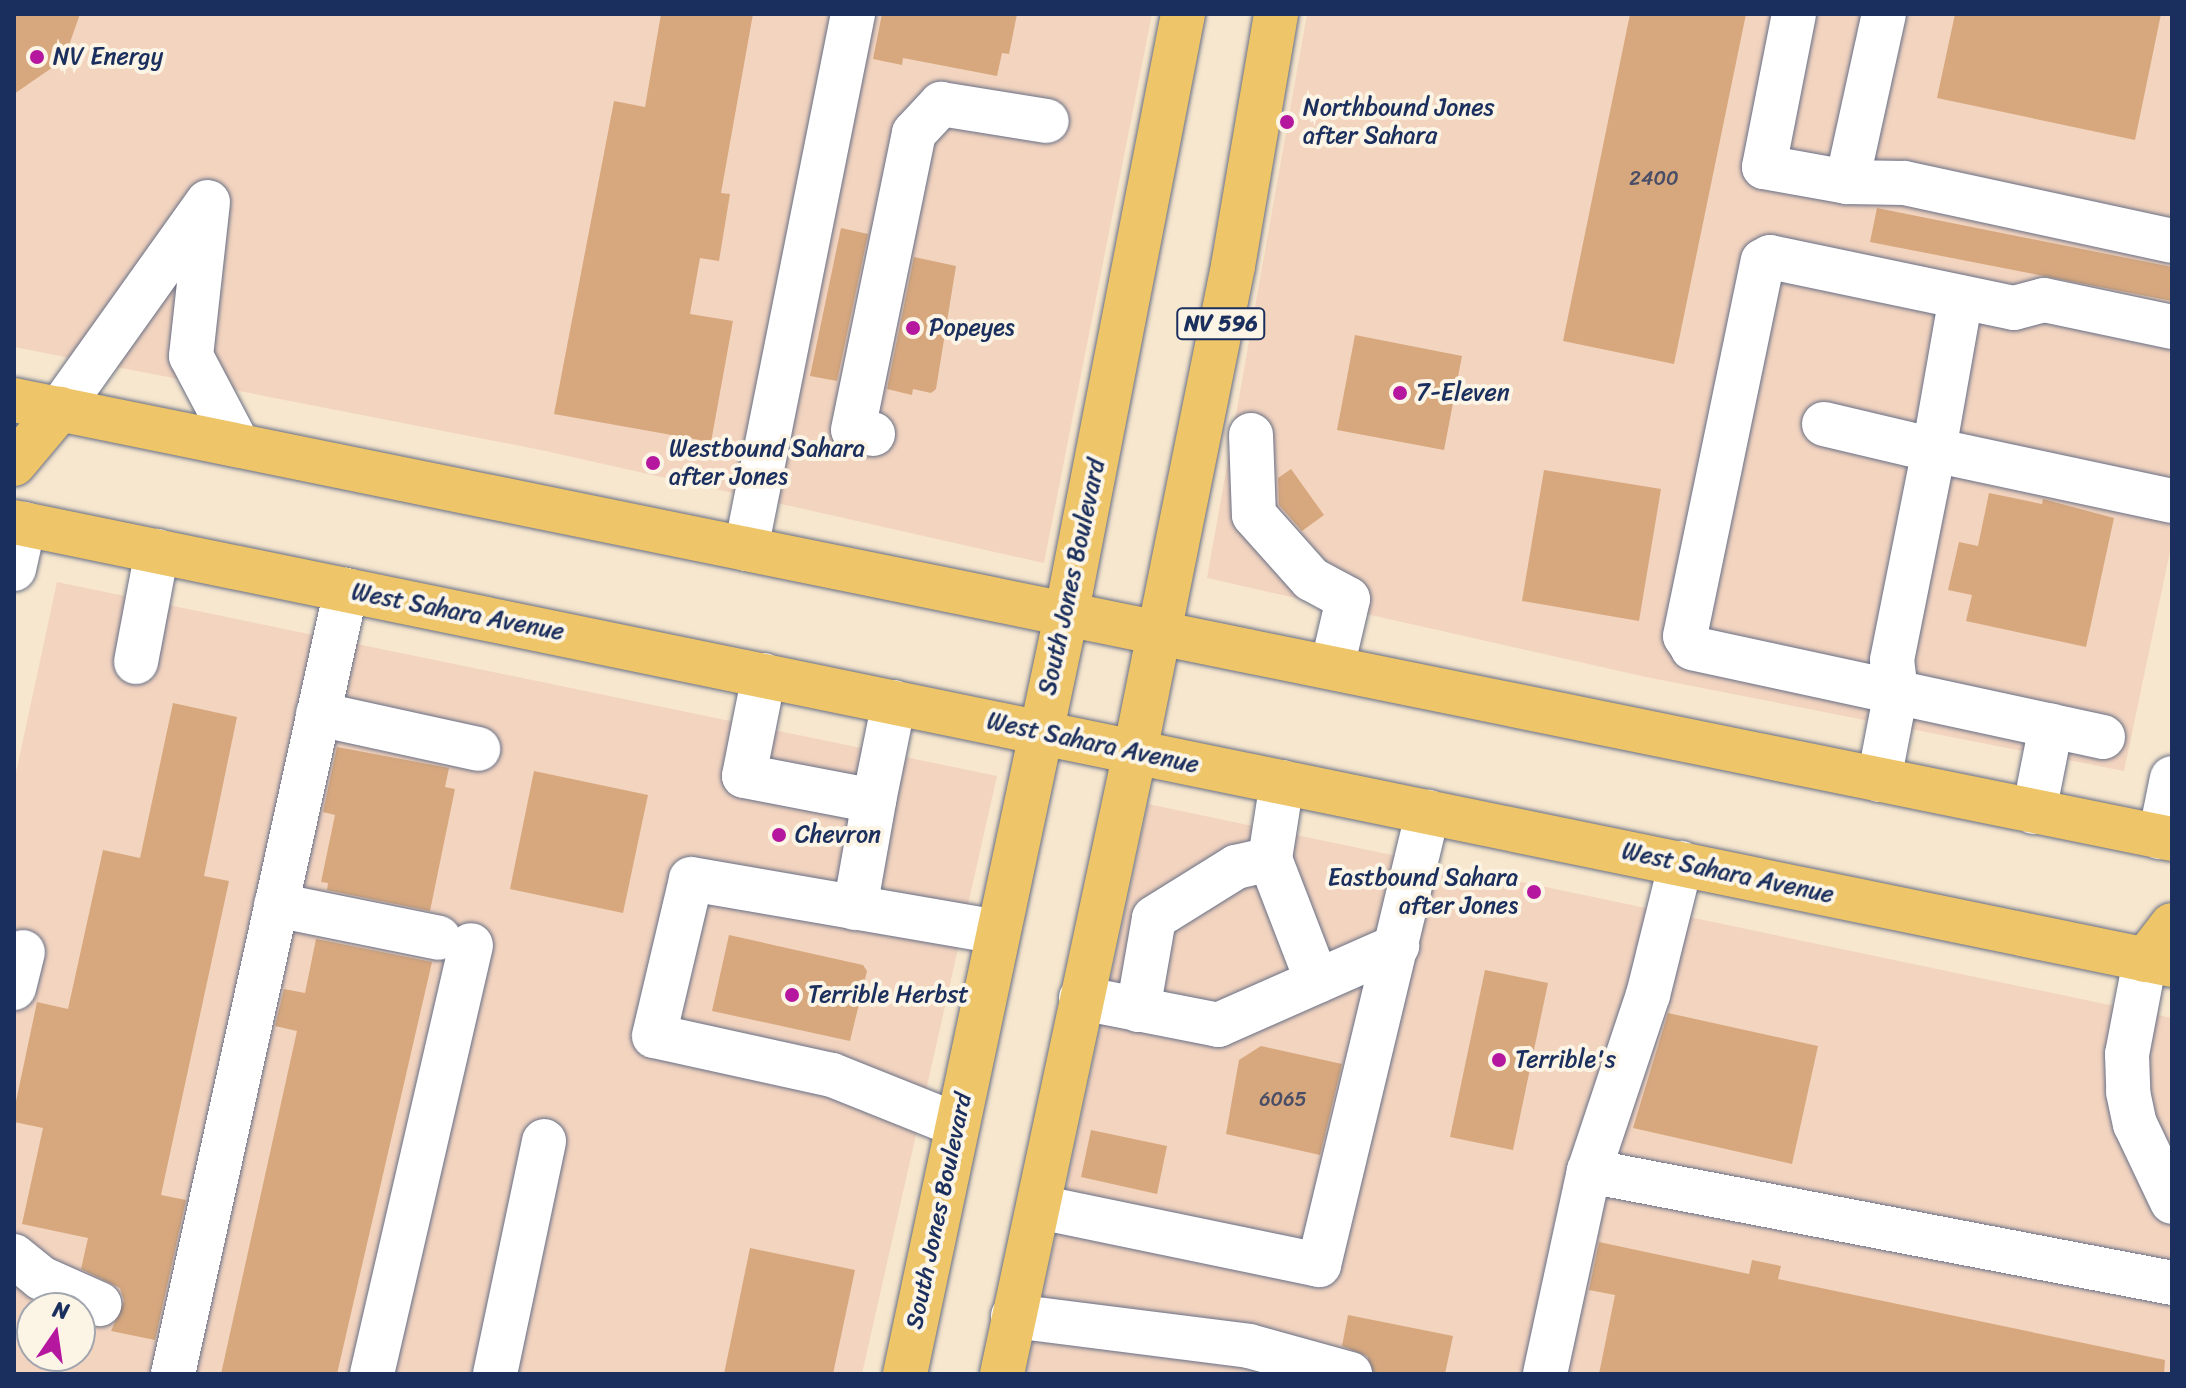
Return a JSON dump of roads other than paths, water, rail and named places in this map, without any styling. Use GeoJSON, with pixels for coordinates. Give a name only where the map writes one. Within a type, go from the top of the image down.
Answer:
{"type":"FeatureCollection","features":[{"type":"Feature","properties":{"kind":"main road","name":"South Jones Boulevard"},"geometry":{"type":"LineString","coordinates":[[905,1374],[1039,731],[1067,611],[1183,14]]}},
{"type":"Feature","properties":{"kind":"main road","name":"NV 596"},"geometry":{"type":"LineString","coordinates":[[1135,752],[1233,266],[1276,14]]}},
{"type":"Feature","properties":{"kind":"main road"},"geometry":{"type":"LineString","coordinates":[[14,400],[1067,611],[2166,838]]}},
{"type":"Feature","properties":{"kind":"main road"},"geometry":{"type":"LineString","coordinates":[[14,464],[60,409]]}},
{"type":"Feature","properties":{"kind":"main road","name":"West Sahara Avenue"},"geometry":{"type":"LineString","coordinates":[[19,523],[2158,962]]}},
{"type":"Feature","properties":{"kind":"main road"},"geometry":{"type":"LineString","coordinates":[[1002,1374],[1135,752]]}},
{"type":"Feature","properties":{"kind":"main road"},"geometry":{"type":"LineString","coordinates":[[2158,962],[2172,925]]}},
{"type":"Feature","properties":{"kind":"street"},"geometry":{"type":"LineString","coordinates":[[746,549],[853,14]]}},
{"type":"Feature","properties":{"kind":"street"},"geometry":{"type":"LineString","coordinates":[[1794,14],[1764,167],[1847,182],[1904,183],[2172,241]]}},
{"type":"Feature","properties":{"kind":"street"},"geometry":{"type":"LineString","coordinates":[[1847,182],[1884,14]]}},
{"type":"Feature","properties":{"kind":"street"},"geometry":{"type":"LineString","coordinates":[[873,434],[853,430],[914,133],[941,104],[1047,121]]}},
{"type":"Feature","properties":{"kind":"street"},"geometry":{"type":"LineString","coordinates":[[60,409],[208,202],[191,356],[238,445]]}},
{"type":"Feature","properties":{"kind":"street"},"geometry":{"type":"LineString","coordinates":[[2103,737],[1693,648],[1685,636],[1763,261],[1770,257],[2014,308],[2044,300],[2172,327]]}},
{"type":"Feature","properties":{"kind":"street"},"geometry":{"type":"LineString","coordinates":[[1879,780],[1896,692],[1892,660],[1961,297]]}},
{"type":"Feature","properties":{"kind":"street"},"geometry":{"type":"LineString","coordinates":[[1824,424],[2165,499]]}},
{"type":"Feature","properties":{"kind":"street"},"geometry":{"type":"LineString","coordinates":[[1251,435],[1254,515],[1311,579],[1348,599],[1332,667]]}},
{"type":"Feature","properties":{"kind":"street"},"geometry":{"type":"LineString","coordinates":[[14,569],[19,523]]}},
{"type":"Feature","properties":{"kind":"street"},"geometry":{"type":"LineString","coordinates":[[136,662],[157,551]]}},
{"type":"Feature","properties":{"kind":"street"},"geometry":{"type":"LineString","coordinates":[[173,1374],[346,590]]}},
{"type":"Feature","properties":{"kind":"street"},"geometry":{"type":"LineString","coordinates":[[764,675],[744,776],[874,801]]}},
{"type":"Feature","properties":{"kind":"street"},"geometry":{"type":"LineString","coordinates":[[855,908],[894,702]]}},
{"type":"Feature","properties":{"kind":"street"},"geometry":{"type":"LineString","coordinates":[[318,714],[478,749]]}},
{"type":"Feature","properties":{"kind":"street"},"geometry":{"type":"LineString","coordinates":[[2034,812],[2051,726]]}},
{"type":"Feature","properties":{"kind":"street"},"geometry":{"type":"LineString","coordinates":[[2166,838],[2172,778]]}},
{"type":"Feature","properties":{"kind":"street"},"geometry":{"type":"LineString","coordinates":[[1282,782],[1270,859],[1317,981]]}},
{"type":"Feature","properties":{"kind":"street"},"geometry":{"type":"LineString","coordinates":[[1039,1207],[1319,1265],[1428,812]]}},
{"type":"Feature","properties":{"kind":"street"},"geometry":{"type":"LineString","coordinates":[[1138,1010],[1154,918],[1236,867],[1270,859]]}},
{"type":"Feature","properties":{"kind":"street"},"geometry":{"type":"LineString","coordinates":[[1545,1374],[1589,1171],[1648,995],[1681,863]]}},
{"type":"Feature","properties":{"kind":"street"},"geometry":{"type":"LineString","coordinates":[[957,1125],[832,1075],[654,1036],[691,879],[997,932]]}},
{"type":"Feature","properties":{"kind":"street"},"geometry":{"type":"LineString","coordinates":[[276,905],[455,941],[372,1374]]}},
{"type":"Feature","properties":{"kind":"street"},"geometry":{"type":"LineString","coordinates":[[1081,998],[1218,1025],[1397,946]]}},
{"type":"Feature","properties":{"kind":"street"},"geometry":{"type":"LineString","coordinates":[[2158,962],[2127,1054],[2128,1092],[2135,1124],[2172,1202]]}},
{"type":"Feature","properties":{"kind":"street"},"geometry":{"type":"LineString","coordinates":[[495,1374],[544,1141]]}},
{"type":"Feature","properties":{"kind":"street"},"geometry":{"type":"LineString","coordinates":[[1589,1171],[2172,1283]]}},
{"type":"Feature","properties":{"kind":"street"},"geometry":{"type":"LineString","coordinates":[[14,1256],[41,1278],[99,1304]]}},
{"type":"Feature","properties":{"kind":"street"},"geometry":{"type":"LineString","coordinates":[[1013,1316],[1249,1346],[1350,1374]]}},
{"type":"Feature","properties":{"kind":"place","name":"NV Energy"},"geometry":{"type":"Point","coordinates":[37,57]}},
{"type":"Feature","properties":{"kind":"place","name":"Northbound Jones after Sahara"},"geometry":{"type":"Point","coordinates":[1287,122]}},
{"type":"Feature","properties":{"kind":"place","name":"Popeyes"},"geometry":{"type":"Point","coordinates":[913,328]}},
{"type":"Feature","properties":{"kind":"place","name":"7-Eleven"},"geometry":{"type":"Point","coordinates":[1400,393]}},
{"type":"Feature","properties":{"kind":"place","name":"Westbound Sahara after Jones"},"geometry":{"type":"Point","coordinates":[653,463]}},
{"type":"Feature","properties":{"kind":"place","name":"Chevron"},"geometry":{"type":"Point","coordinates":[779,835]}},
{"type":"Feature","properties":{"kind":"place","name":"Eastbound Sahara after Jones"},"geometry":{"type":"Point","coordinates":[1534,892]}},
{"type":"Feature","properties":{"kind":"place","name":"Terrible Herbst"},"geometry":{"type":"Point","coordinates":[792,995]}},
{"type":"Feature","properties":{"kind":"place","name":"Terrible's"},"geometry":{"type":"Point","coordinates":[1499,1060]}}]}
